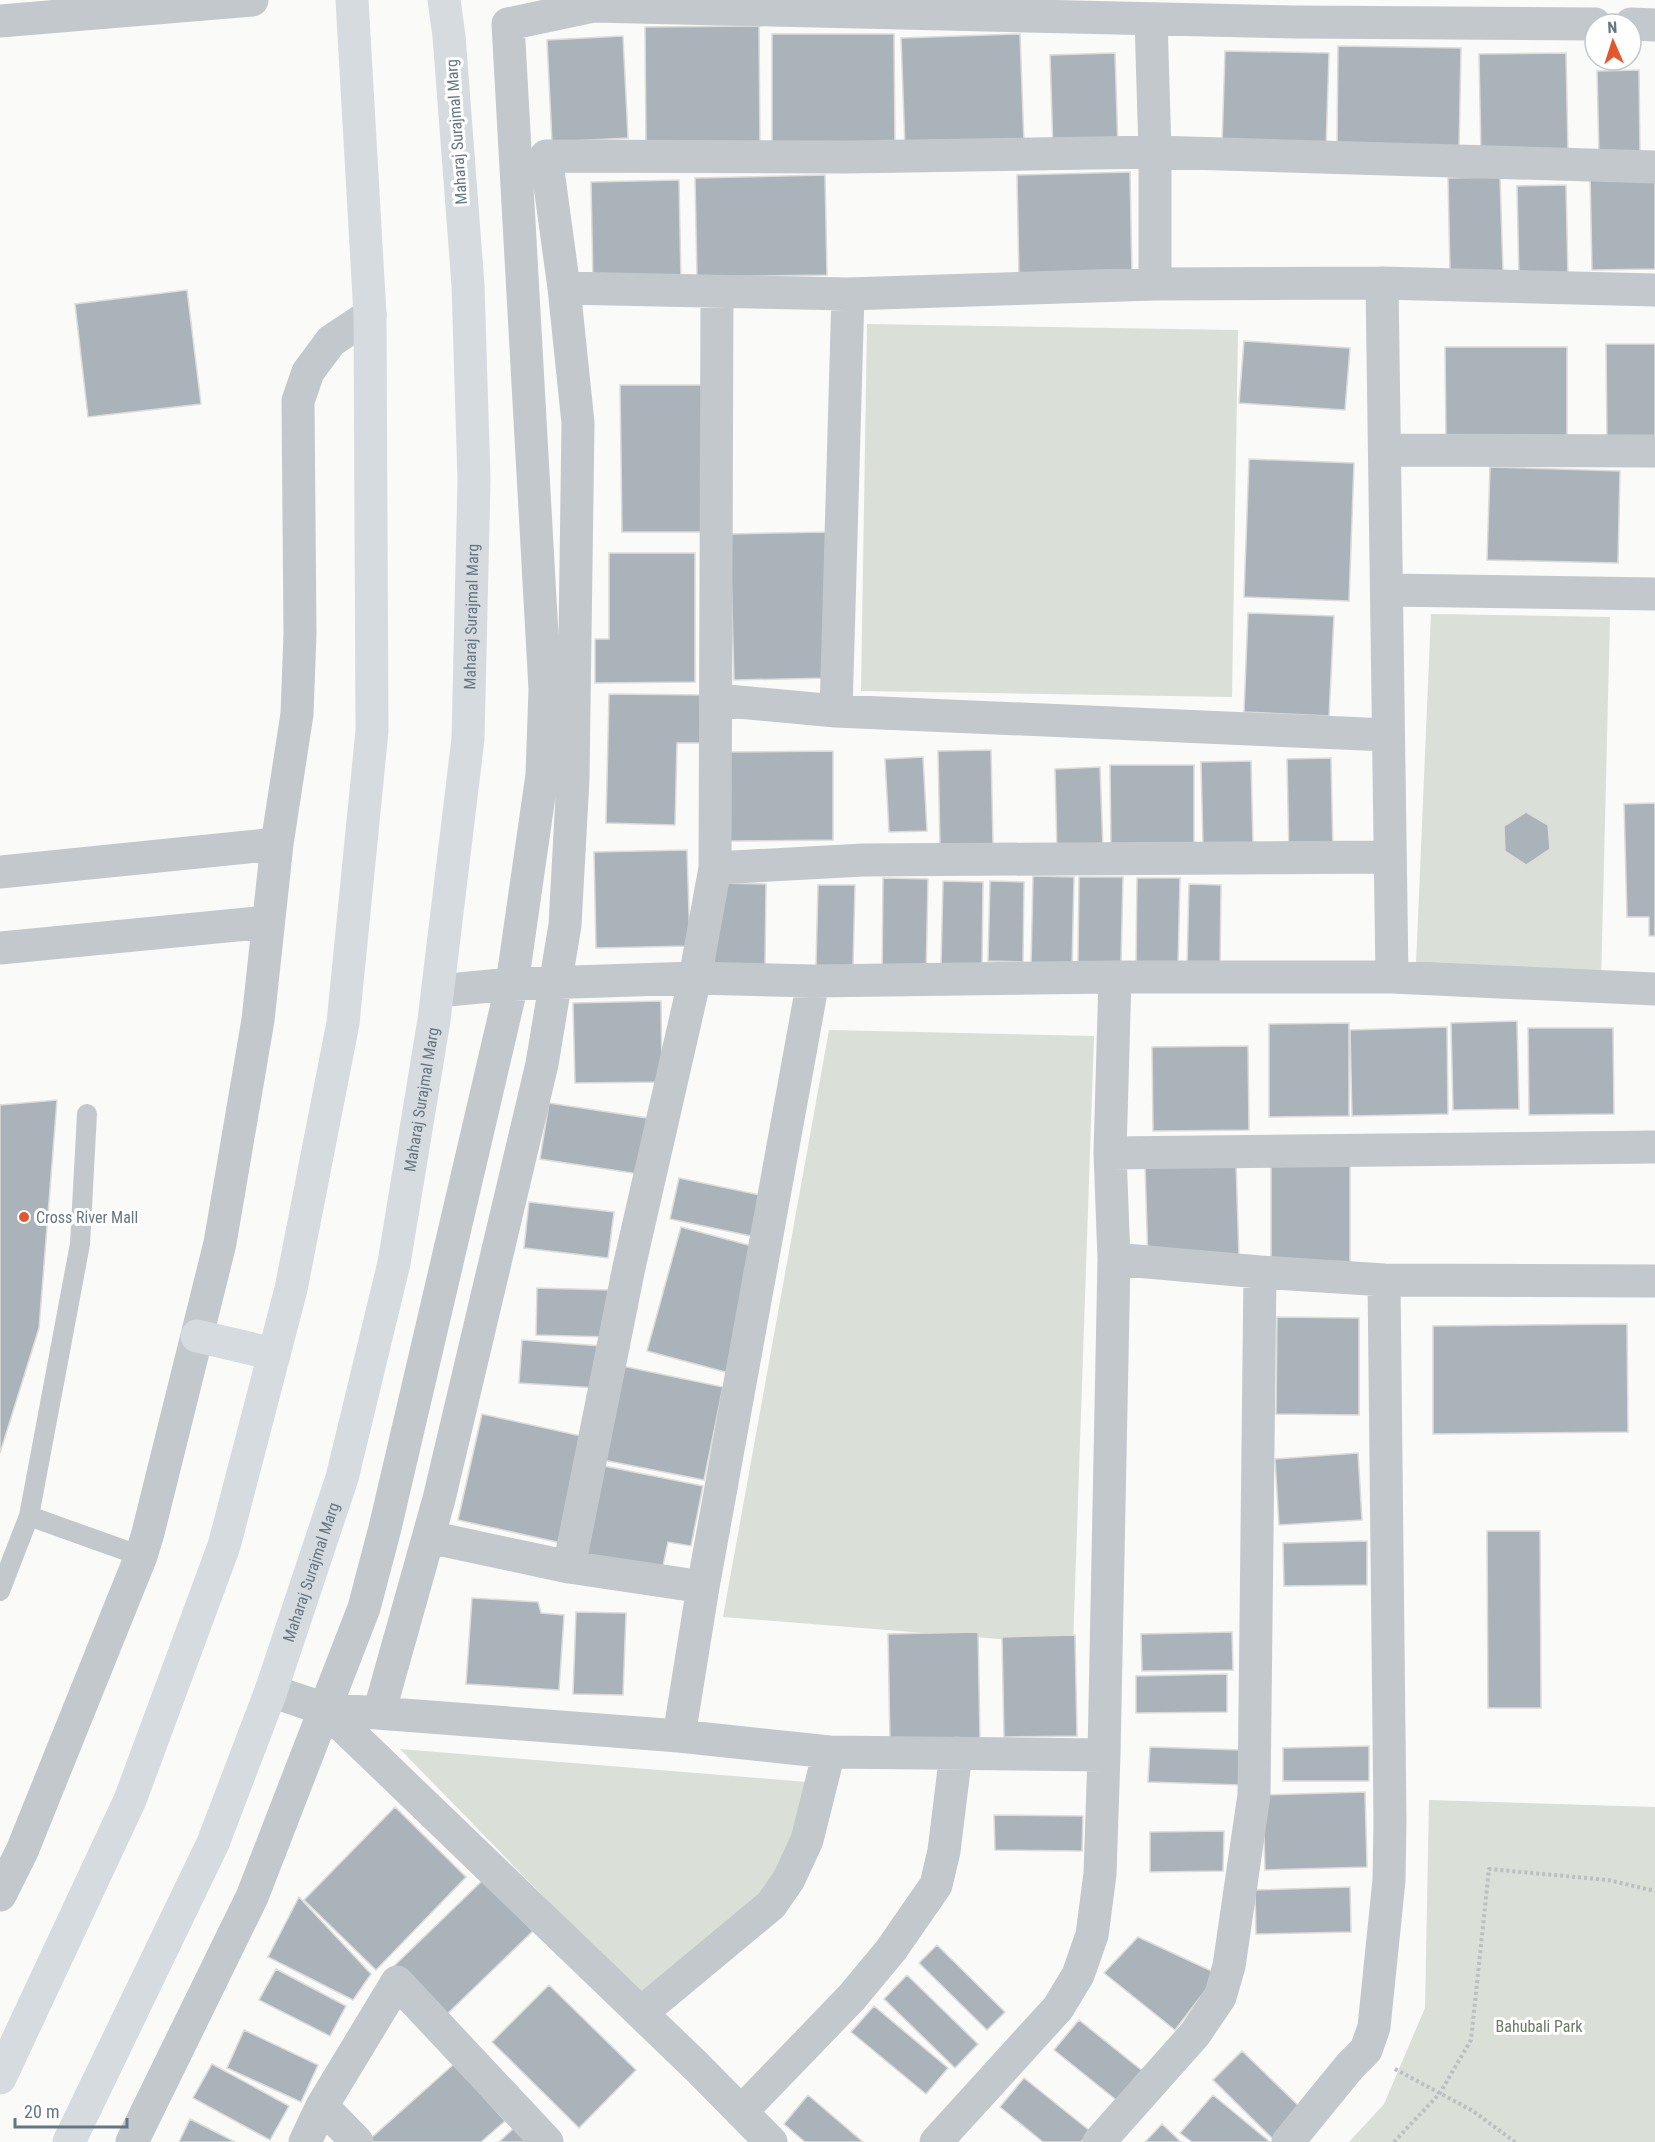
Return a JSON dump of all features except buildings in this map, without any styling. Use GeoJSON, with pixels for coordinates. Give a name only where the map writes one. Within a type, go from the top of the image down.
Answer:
{"type":"FeatureCollection","features":[{"type":"Feature","properties":{"kind":"main road"},"geometry":{"type":"LineString","coordinates":[[0,2078],[130,1800],[224,1546],[291,1289],[343,1023],[371,743],[370,315],[352,0]]}},
{"type":"Feature","properties":{"kind":"main road","name":"Maharaj Surajmal Marg"},"geometry":{"type":"LineString","coordinates":[[69,2142],[213,1842],[271,1691],[342,1478],[394,1263],[438,991],[468,739],[474,480],[468,285],[449,36],[444,0]]}},
{"type":"Feature","properties":{"kind":"main road"},"geometry":{"type":"LineString","coordinates":[[197,1336],[274,1354]]}},
{"type":"Feature","properties":{"kind":"street"},"geometry":{"type":"LineString","coordinates":[[0,21],[252,0]]}},
{"type":"Feature","properties":{"kind":"street"},"geometry":{"type":"LineString","coordinates":[[132,2142],[252,1897],[364,1608],[385,1528],[512,984],[542,775],[545,689],[508,24],[593,6],[1151,19],[1583,24]]}},
{"type":"Feature","properties":{"kind":"street"},"geometry":{"type":"LineString","coordinates":[[1151,19],[1155,152],[1155,284]]}},
{"type":"Feature","properties":{"kind":"street"},"geometry":{"type":"LineString","coordinates":[[379,1713],[429,1537],[542,1064],[566,925],[573,779],[578,423],[564,288],[546,156],[848,157],[1155,152],[1655,167]]}},
{"type":"Feature","properties":{"kind":"street"},"geometry":{"type":"LineString","coordinates":[[564,288],[848,294],[1155,284],[1382,283],[1655,290]]}},
{"type":"Feature","properties":{"kind":"street"},"geometry":{"type":"LineString","coordinates":[[1382,283],[1392,977]]}},
{"type":"Feature","properties":{"kind":"street"},"geometry":{"type":"LineString","coordinates":[[569,1567],[629,1267],[694,978],[715,868],[717,292]]}},
{"type":"Feature","properties":{"kind":"street"},"geometry":{"type":"LineString","coordinates":[[836,711],[848,294]]}},
{"type":"Feature","properties":{"kind":"street"},"geometry":{"type":"LineString","coordinates":[[0,1895],[22,1851],[141,1556],[220,1243],[258,1020],[277,844],[297,714],[300,634],[297,400],[308,372],[331,341],[370,315]]}},
{"type":"Feature","properties":{"kind":"street"},"geometry":{"type":"LineString","coordinates":[[1386,450],[1655,451]]}},
{"type":"Feature","properties":{"kind":"street"},"geometry":{"type":"LineString","coordinates":[[1387,590],[1655,594]]}},
{"type":"Feature","properties":{"kind":"street"},"geometry":{"type":"LineString","coordinates":[[717,700],[836,711],[1388,735]]}},
{"type":"Feature","properties":{"kind":"street"},"geometry":{"type":"LineString","coordinates":[[0,872],[277,844]]}},
{"type":"Feature","properties":{"kind":"street"},"geometry":{"type":"LineString","coordinates":[[715,868],[863,861],[1389,857]]}},
{"type":"Feature","properties":{"kind":"street"},"geometry":{"type":"LineString","coordinates":[[0,948],[268,922]]}},
{"type":"Feature","properties":{"kind":"street"},"geometry":{"type":"LineString","coordinates":[[438,991],[512,984],[694,978],[813,981],[1115,977],[1392,977],[1655,989]]}},
{"type":"Feature","properties":{"kind":"street"},"geometry":{"type":"LineString","coordinates":[[936,2142],[1058,2008],[1078,1975],[1092,1935],[1099,1884],[1104,1755],[1114,1259],[1110,1153],[1115,977]]}},
{"type":"Feature","properties":{"kind":"street"},"geometry":{"type":"LineString","coordinates":[[679,1736],[703,1587],[813,981]]}},
{"type":"Feature","properties":{"kind":"street"},"geometry":{"type":"LineString","coordinates":[[1110,1153],[1655,1147]]}},
{"type":"Feature","properties":{"kind":"street"},"geometry":{"type":"LineString","coordinates":[[1114,1259],[1384,1280],[1655,1281]]}},
{"type":"Feature","properties":{"kind":"street"},"geometry":{"type":"LineString","coordinates":[[1099,2142],[1195,2034],[1220,1997],[1229,1966],[1254,1795],[1260,1272]]}},
{"type":"Feature","properties":{"kind":"street"},"geometry":{"type":"LineString","coordinates":[[1288,2142],[1350,2066],[1366,2050],[1374,2027],[1389,1880],[1390,1822],[1384,1280]]}},
{"type":"Feature","properties":{"kind":"street"},"geometry":{"type":"LineString","coordinates":[[429,1537],[569,1567],[703,1587]]}},
{"type":"Feature","properties":{"kind":"street"},"geometry":{"type":"LineString","coordinates":[[271,1691],[325,1709],[679,1736],[830,1752],[1104,1755]]}},
{"type":"Feature","properties":{"kind":"street"},"geometry":{"type":"LineString","coordinates":[[325,1709],[641,2013],[771,2142]]}},
{"type":"Feature","properties":{"kind":"street"},"geometry":{"type":"LineString","coordinates":[[641,2013],[771,1905],[789,1879],[807,1840],[830,1752]]}},
{"type":"Feature","properties":{"kind":"street"},"geometry":{"type":"LineString","coordinates":[[741,2112],[852,1997],[891,1950],[936,1885],[944,1851],[956,1753]]}},
{"type":"Feature","properties":{"kind":"street"},"geometry":{"type":"LineString","coordinates":[[305,2142],[322,2106],[397,1982],[547,2142]]}},
{"type":"Feature","properties":{"kind":"street"},"geometry":{"type":"LineString","coordinates":[[322,2106],[357,2142]]}},
{"type":"Feature","properties":{"kind":"lane"},"geometry":{"type":"LineString","coordinates":[[0,1591],[29,1516],[80,1244],[87,1114]]}},
{"type":"Feature","properties":{"kind":"lane"},"geometry":{"type":"LineString","coordinates":[[29,1516],[141,1556]]}},
{"type":"Feature","properties":{"kind":"path"},"geometry":{"type":"LineString","coordinates":[[1394,2142],[1440,2093],[1471,2040],[1489,1869],[1608,1880],[1655,1891]]}},
{"type":"Feature","properties":{"kind":"path"},"geometry":{"type":"LineString","coordinates":[[1366,2050],[1398,2071],[1473,2111],[1515,2142]]}},
{"type":"Feature","properties":{"kind":"green space"},"geometry":{"type":"Polygon","coordinates":[[[867,324],[1238,330],[1232,697],[861,691],[867,324]]]}},
{"type":"Feature","properties":{"kind":"green space"},"geometry":{"type":"Polygon","coordinates":[[[1431,614],[1610,617],[1601,983],[1415,987],[1431,614]]]}},
{"type":"Feature","properties":{"kind":"green space"},"geometry":{"type":"Polygon","coordinates":[[[829,1030],[1094,1036],[1073,1645],[723,1617],[829,1030]]]}},
{"type":"Feature","properties":{"kind":"green space"},"geometry":{"type":"Polygon","coordinates":[[[400,1749],[819,1783],[809,1869],[658,2014],[400,1749]]]}},
{"type":"Feature","properties":{"kind":"green space","name":"Bahubali Park"},"geometry":{"type":"Polygon","coordinates":[[[1429,1800],[1655,1807],[1655,2142],[1349,2142],[1384,2104],[1425,2008],[1429,1800]]]}},
{"type":"Feature","properties":{"kind":"place","name":"Cross River Mall"},"geometry":{"type":"Point","coordinates":[24,1217]}}]}
